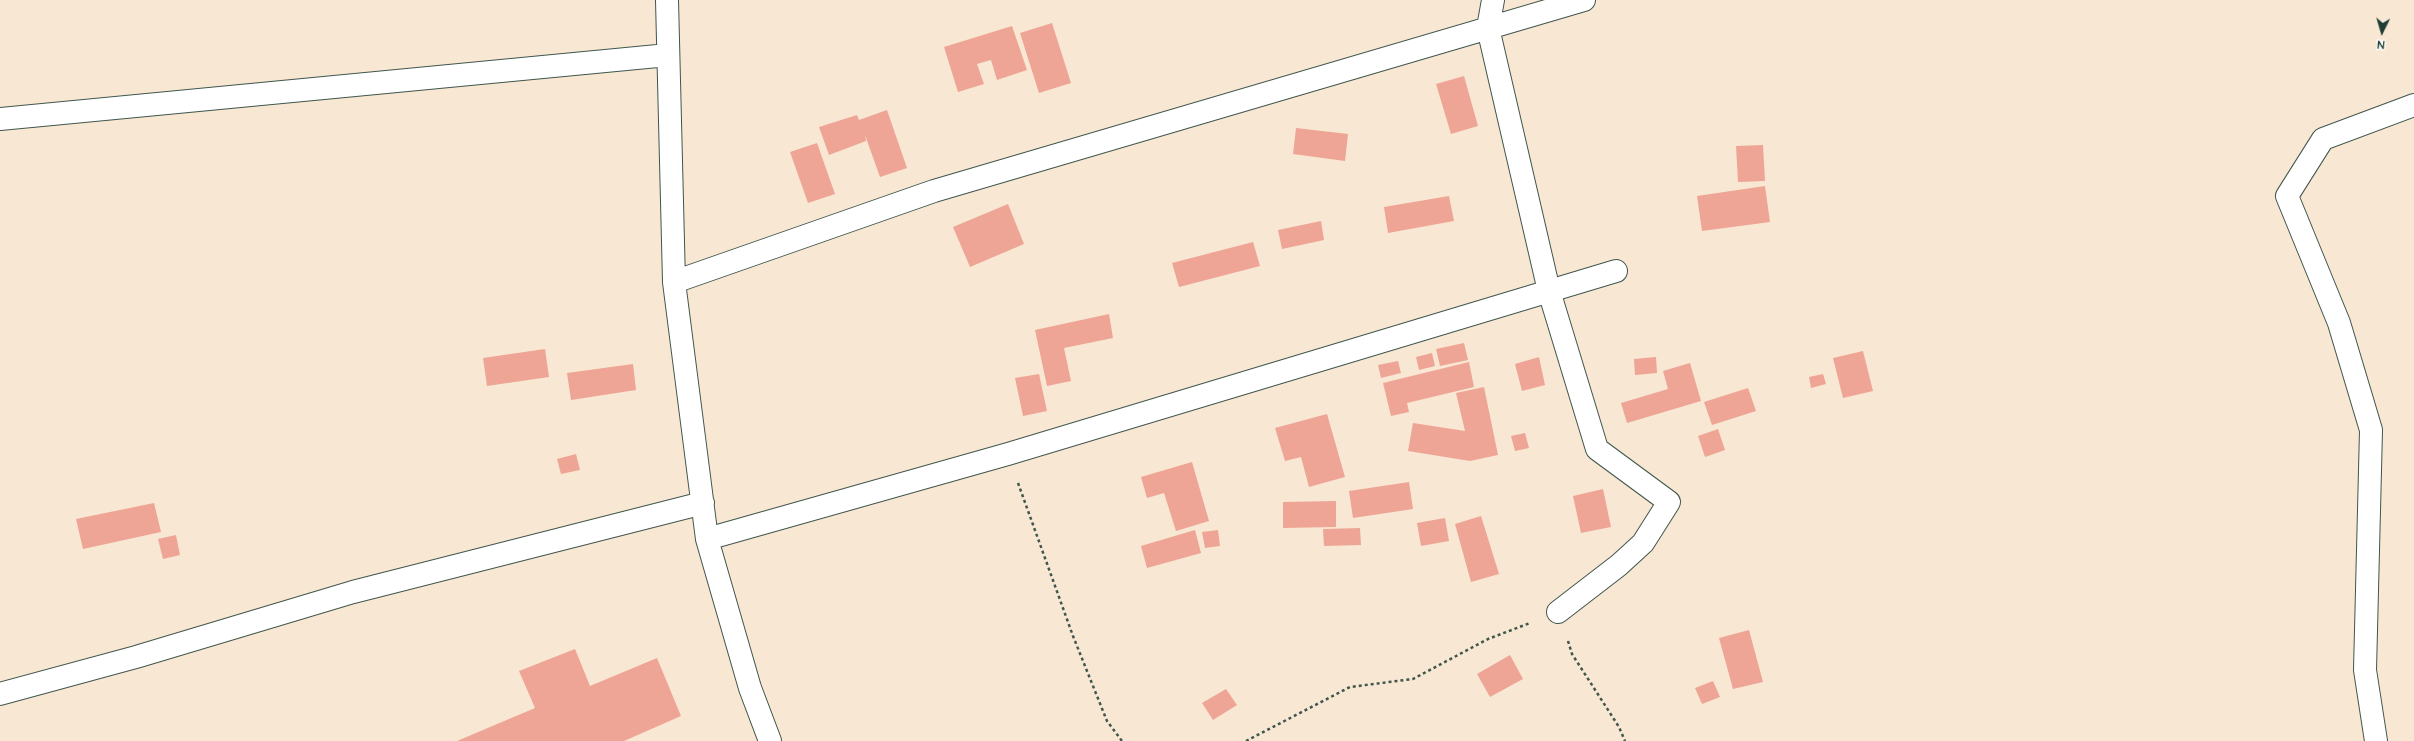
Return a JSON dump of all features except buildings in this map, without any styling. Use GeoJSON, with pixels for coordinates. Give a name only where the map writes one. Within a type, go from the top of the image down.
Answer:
{"type":"FeatureCollection","features":[{"type":"Feature","properties":{"kind":"street"},"geometry":{"type":"LineString","coordinates":[[667,0],[674,282],[707,539],[750,688],[770,741]]}},
{"type":"Feature","properties":{"kind":"street"},"geometry":{"type":"LineString","coordinates":[[1493,0],[1488,28],[1549,291],[1597,449],[1669,502],[1643,543],[1619,565],[1558,612]]}},
{"type":"Feature","properties":{"kind":"street"},"geometry":{"type":"LineString","coordinates":[[674,282],[934,191],[1584,0]]}},
{"type":"Feature","properties":{"kind":"street"},"geometry":{"type":"LineString","coordinates":[[0,119],[668,55]]}},
{"type":"Feature","properties":{"kind":"street"},"geometry":{"type":"LineString","coordinates":[[2376,741],[2364,670],[2371,430],[2339,323],[2287,196],[2323,139],[2414,105]]}},
{"type":"Feature","properties":{"kind":"street"},"geometry":{"type":"LineString","coordinates":[[707,539],[1008,454],[1616,271]]}},
{"type":"Feature","properties":{"kind":"street"},"geometry":{"type":"LineString","coordinates":[[0,694],[136,657],[353,592],[703,503]]}},
{"type":"Feature","properties":{"kind":"path"},"geometry":{"type":"LineString","coordinates":[[1008,454],[1040,546],[1106,721],[1122,741]]}},
{"type":"Feature","properties":{"kind":"path"},"geometry":{"type":"LineString","coordinates":[[1246,741],[1350,687],[1413,679],[1488,639],[1558,612],[1572,654],[1619,727],[1625,741]]}}]}
